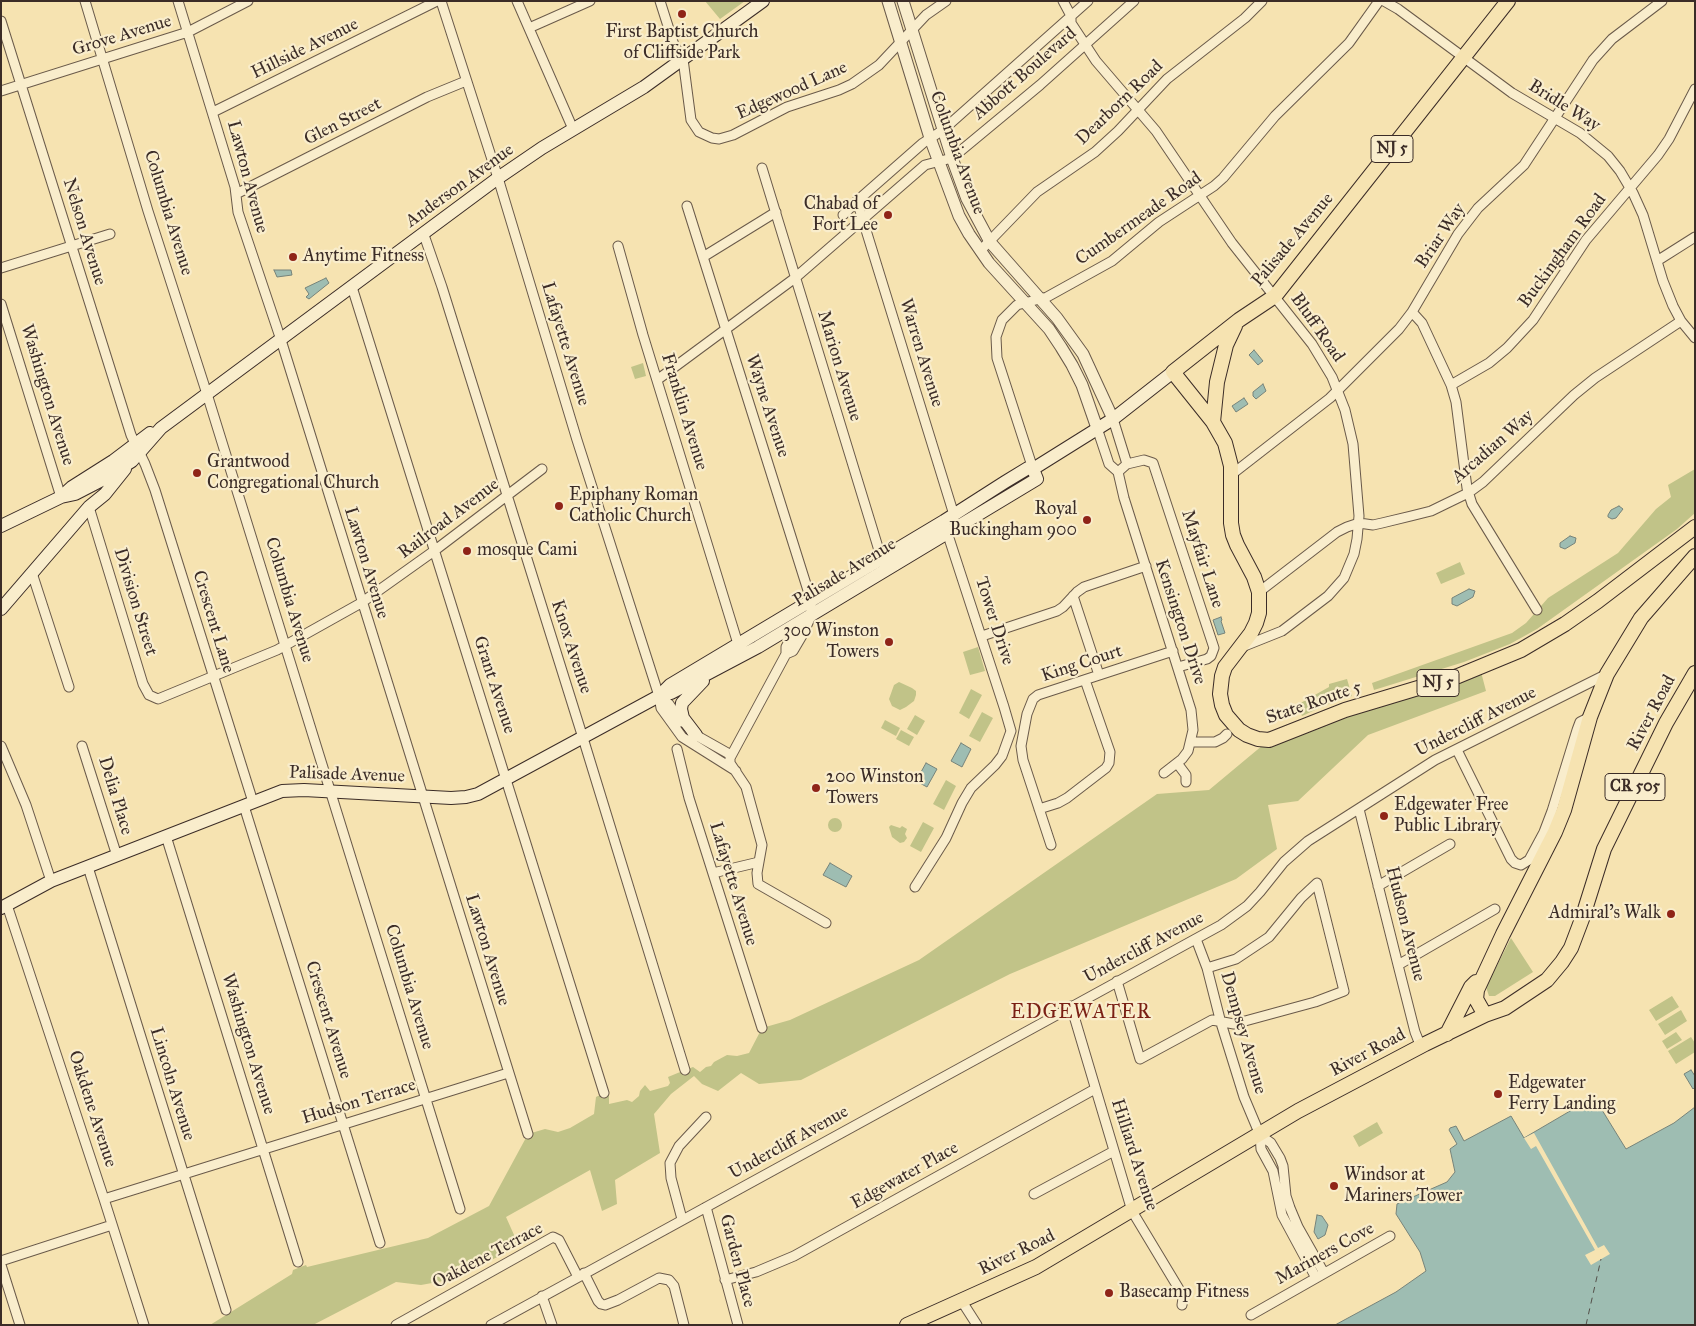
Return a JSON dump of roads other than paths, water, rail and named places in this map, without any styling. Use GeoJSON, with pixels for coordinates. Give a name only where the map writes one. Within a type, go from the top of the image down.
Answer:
{"type":"FeatureCollection","features":[{"type":"Feature","properties":{"kind":"main road","name":"Anderson Avenue"},"geometry":{"type":"LineString","coordinates":[[61,496],[74,494],[104,479],[135,452],[153,432],[424,235],[498,178],[542,148],[644,87],[763,1]]}},
{"type":"Feature","properties":{"kind":"main road","name":"Palisade Avenue"},"geometry":{"type":"LineString","coordinates":[[1033,470],[1113,419],[1239,320],[1275,296],[1508,1]]}},
{"type":"Feature","properties":{"kind":"main road","name":"NJ 5"},"geometry":{"type":"LineString","coordinates":[[1213,422],[1217,382],[1226,345],[1230,334],[1239,320]]}},
{"type":"Feature","properties":{"kind":"main road","name":"State Route 5"},"geometry":{"type":"LineString","coordinates":[[1173,372],[1213,422],[1229,454],[1233,535],[1254,576],[1259,592],[1259,613],[1251,633],[1225,667],[1220,694],[1226,715],[1238,730],[1258,739],[1269,740],[1345,710],[1458,676],[1521,650],[1598,602],[1695,528]]}},
{"type":"Feature","properties":{"kind":"main road","name":"Anderson Avenue"},"geometry":{"type":"LineString","coordinates":[[1,526],[61,496],[72,486],[113,461],[135,452]]}},
{"type":"Feature","properties":{"kind":"main road"},"geometry":{"type":"LineString","coordinates":[[1,609],[89,507],[105,494],[135,452]]}},
{"type":"Feature","properties":{"kind":"main road"},"geometry":{"type":"LineString","coordinates":[[89,507],[113,461]]}},
{"type":"Feature","properties":{"kind":"main road","name":"Palisade Avenue"},"geometry":{"type":"LineString","coordinates":[[4,906],[51,881],[271,795],[292,789],[422,797],[466,797],[478,794],[659,696],[671,693],[712,673],[811,616],[879,574],[948,523],[1028,468],[1033,470],[1037,479],[948,523],[881,557],[670,685],[659,696]]}},
{"type":"Feature","properties":{"kind":"main road"},"geometry":{"type":"LineString","coordinates":[[1485,1015],[1476,999],[1477,990],[1555,832],[1564,810],[1590,717],[1607,674],[1641,618],[1695,556]]}},
{"type":"Feature","properties":{"kind":"main road"},"geometry":{"type":"LineString","coordinates":[[696,735],[684,718],[681,709],[686,699],[712,673],[719,661],[736,652],[738,644]]}},
{"type":"Feature","properties":{"kind":"main road","name":"River Road"},"geometry":{"type":"LineString","coordinates":[[907,1325],[1036,1267],[1298,1111],[1421,1046],[1485,1015],[1505,1008],[1547,980],[1571,948],[1604,850],[1666,723],[1695,672]]}},
{"type":"Feature","properties":{"kind":"main road"},"geometry":{"type":"LineString","coordinates":[[1447,1034],[1471,988],[1485,972]]}},
{"type":"Feature","properties":{"kind":"street","name":"Columbia Avenue"},"geometry":{"type":"LineString","coordinates":[[84,1],[148,212],[207,394],[460,1209]]}},
{"type":"Feature","properties":{"kind":"street","name":"Lawton Avenue"},"geometry":{"type":"LineString","coordinates":[[178,1],[213,112],[236,194],[238,212],[281,340],[361,603],[528,1134]]}},
{"type":"Feature","properties":{"kind":"street","name":"Grove Avenue"},"geometry":{"type":"LineString","coordinates":[[1,90],[188,32],[248,1]]}},
{"type":"Feature","properties":{"kind":"street","name":"Lafayette Avenue"},"geometry":{"type":"LineString","coordinates":[[439,1],[498,178],[659,696],[661,708],[682,737],[736,771]]}},
{"type":"Feature","properties":{"kind":"street","name":"Hillside Avenue"},"geometry":{"type":"LineString","coordinates":[[213,112],[439,1]]}},
{"type":"Feature","properties":{"kind":"street"},"geometry":{"type":"LineString","coordinates":[[517,1],[573,129]]}},
{"type":"Feature","properties":{"kind":"street"},"geometry":{"type":"LineString","coordinates":[[529,28],[590,1]]}},
{"type":"Feature","properties":{"kind":"street"},"geometry":{"type":"LineString","coordinates":[[660,1],[674,45],[683,59]]}},
{"type":"Feature","properties":{"kind":"street","name":"Columbia Avenue"},"geometry":{"type":"LineString","coordinates":[[888,1],[938,162],[960,216],[989,263],[1048,329],[1072,364],[1098,428]]}},
{"type":"Feature","properties":{"kind":"street","name":"Columbia Avenue"},"geometry":{"type":"LineString","coordinates":[[903,1],[952,158],[967,199],[990,242],[1057,318],[1083,354],[1113,419]]}},
{"type":"Feature","properties":{"kind":"street","name":"Edgewood Lane"},"geometry":{"type":"LineString","coordinates":[[683,59],[691,120],[699,132],[712,138],[728,137],[787,107],[852,84],[879,64],[901,43],[911,28],[946,1]]}},
{"type":"Feature","properties":{"kind":"street","name":"Bluff Road"},"geometry":{"type":"LineString","coordinates":[[1063,1],[1071,16],[1071,23],[1104,71],[1161,138],[1232,243],[1312,344],[1338,391],[1345,410],[1353,444],[1359,524],[1354,554],[1344,578],[1328,596],[1282,631],[1238,649]]}},
{"type":"Feature","properties":{"kind":"street","name":"Abbott Boulevard"},"geometry":{"type":"LineString","coordinates":[[843,215],[930,138],[943,130],[1088,1]]}},
{"type":"Feature","properties":{"kind":"street","name":"Abbott Boulevard"},"geometry":{"type":"LineString","coordinates":[[795,278],[925,165],[952,158],[1040,85],[1134,1]]}},
{"type":"Feature","properties":{"kind":"street","name":"Dearborn Road"},"geometry":{"type":"LineString","coordinates":[[980,250],[990,242],[1037,192],[1095,152],[1179,68],[1245,18],[1262,1]]}},
{"type":"Feature","properties":{"kind":"street","name":"Cumbermeade Road"},"geometry":{"type":"LineString","coordinates":[[1033,470],[995,349],[998,329],[1002,320],[1017,305],[1047,298],[1112,261],[1159,222],[1223,178],[1274,116],[1356,34],[1379,1]]}},
{"type":"Feature","properties":{"kind":"street","name":"Bridle Way"},"geometry":{"type":"LineString","coordinates":[[1384,1],[1512,93],[1580,132],[1595,144],[1620,171],[1643,215],[1663,281],[1681,321],[1695,338]]}},
{"type":"Feature","properties":{"kind":"street","name":"Briar Way"},"geometry":{"type":"LineString","coordinates":[[1231,475],[1338,391],[1399,329],[1412,312],[1467,220],[1524,165],[1602,48],[1662,1]]}},
{"type":"Feature","properties":{"kind":"street","name":"Nelson Avenue"},"geometry":{"type":"LineString","coordinates":[[1,21],[135,452]]}},
{"type":"Feature","properties":{"kind":"street","name":"Glen Street"},"geometry":{"type":"LineString","coordinates":[[236,194],[427,97],[466,80]]}},
{"type":"Feature","properties":{"kind":"street","name":"Buckingham Road"},"geometry":{"type":"LineString","coordinates":[[1451,385],[1489,363],[1521,335],[1542,309],[1586,240],[1658,155],[1669,139],[1695,89]]}},
{"type":"Feature","properties":{"kind":"street","name":"Marion Avenue"},"geometry":{"type":"LineString","coordinates":[[762,168],[881,557],[879,574]]}},
{"type":"Feature","properties":{"kind":"street","name":"Warren Avenue"},"geometry":{"type":"LineString","coordinates":[[857,201],[948,523]]}},
{"type":"Feature","properties":{"kind":"street","name":"Wayne Avenue"},"geometry":{"type":"LineString","coordinates":[[688,206],[725,330],[811,600],[811,616]]}},
{"type":"Feature","properties":{"kind":"street"},"geometry":{"type":"LineString","coordinates":[[703,258],[776,212]]}},
{"type":"Feature","properties":{"kind":"street"},"geometry":{"type":"LineString","coordinates":[[1,268],[110,234]]}},
{"type":"Feature","properties":{"kind":"street","name":"Knox Avenue"},"geometry":{"type":"LineString","coordinates":[[424,235],[583,738],[684,1070]]}},
{"type":"Feature","properties":{"kind":"street"},"geometry":{"type":"LineString","coordinates":[[1657,261],[1695,237]]}},
{"type":"Feature","properties":{"kind":"street","name":"Franklin Avenue"},"geometry":{"type":"LineString","coordinates":[[618,246],[738,644]]}},
{"type":"Feature","properties":{"kind":"street"},"geometry":{"type":"LineString","coordinates":[[657,380],[795,278]]}},
{"type":"Feature","properties":{"kind":"street","name":"Grant Avenue"},"geometry":{"type":"LineString","coordinates":[[352,287],[604,1093]]}},
{"type":"Feature","properties":{"kind":"street","name":"Washington Avenue"},"geometry":{"type":"LineString","coordinates":[[1,304],[61,496]]}},
{"type":"Feature","properties":{"kind":"street"},"geometry":{"type":"LineString","coordinates":[[1412,312],[1422,323],[1451,385],[1460,418],[1468,493],[1475,509],[1537,610]]}},
{"type":"Feature","properties":{"kind":"street","name":"Arcadian Way"},"geometry":{"type":"LineString","coordinates":[[1259,592],[1337,532],[1359,524],[1373,525],[1431,511],[1468,493],[1483,482],[1574,395],[1595,378],[1681,321]]}},
{"type":"Feature","properties":{"kind":"street"},"geometry":{"type":"LineString","coordinates":[[1113,419],[1127,464],[1118,472]]}},
{"type":"Feature","properties":{"kind":"street","name":"Kensington Drive"},"geometry":{"type":"LineString","coordinates":[[1098,428],[1109,464],[1118,472],[1124,498],[1174,651],[1191,710],[1193,730],[1191,742]]}},
{"type":"Feature","properties":{"kind":"street","name":"Crescent Lane"},"geometry":{"type":"LineString","coordinates":[[135,452],[156,494],[213,676],[249,804]]}},
{"type":"Feature","properties":{"kind":"street","name":"Mayfair Lane"},"geometry":{"type":"LineString","coordinates":[[1127,464],[1149,460],[1154,467],[1214,648],[1211,656],[1207,659],[1178,667]]}},
{"type":"Feature","properties":{"kind":"street","name":"Railroad Avenue"},"geometry":{"type":"LineString","coordinates":[[158,699],[285,645],[361,603],[434,551],[542,469]]}},
{"type":"Feature","properties":{"kind":"street","name":"Division Street"},"geometry":{"type":"LineString","coordinates":[[89,507],[143,684],[149,695],[158,699]]}},
{"type":"Feature","properties":{"kind":"street","name":"Tower Drive"},"geometry":{"type":"LineString","coordinates":[[915,887],[946,838],[971,788],[995,766],[1002,756],[1010,731],[948,523]]}},
{"type":"Feature","properties":{"kind":"street"},"geometry":{"type":"LineString","coordinates":[[982,636],[1057,611],[1084,587],[1146,566]]}},
{"type":"Feature","properties":{"kind":"street"},"geometry":{"type":"LineString","coordinates":[[32,573],[69,687]]}},
{"type":"Feature","properties":{"kind":"street"},"geometry":{"type":"LineString","coordinates":[[1073,596],[1099,675]]}},
{"type":"Feature","properties":{"kind":"street"},"geometry":{"type":"LineString","coordinates":[[811,616],[795,632],[786,647],[786,654],[731,756],[730,763],[746,787],[762,845],[758,884],[826,923]]}},
{"type":"Feature","properties":{"kind":"street","name":"King Court"},"geometry":{"type":"LineString","coordinates":[[1039,809],[1020,746],[1032,699],[1038,695],[1174,651]]}},
{"type":"Feature","properties":{"kind":"street","name":"Undercliff Avenue"},"geometry":{"type":"LineString","coordinates":[[491,1325],[1221,925],[1247,906],[1284,862],[1308,841],[1421,769],[1607,674]]}},
{"type":"Feature","properties":{"kind":"street"},"geometry":{"type":"LineString","coordinates":[[1051,846],[1039,809],[1058,803],[1066,798],[1106,768],[1109,763],[1110,752],[1085,680]]}},
{"type":"Feature","properties":{"kind":"street"},"geometry":{"type":"LineString","coordinates":[[659,696],[670,704],[684,726],[731,756]]}},
{"type":"Feature","properties":{"kind":"street"},"geometry":{"type":"LineString","coordinates":[[1457,750],[1511,859],[1518,865],[1524,864],[1529,860],[1544,832],[1576,730],[1580,722],[1590,717]]}},
{"type":"Feature","properties":{"kind":"street"},"geometry":{"type":"LineString","coordinates":[[1164,773],[1188,751],[1191,742],[1215,742],[1227,734]]}},
{"type":"Feature","properties":{"kind":"street"},"geometry":{"type":"LineString","coordinates":[[1,746],[16,777],[51,881]]}},
{"type":"Feature","properties":{"kind":"street","name":"Delia Place"},"geometry":{"type":"LineString","coordinates":[[82,746],[116,856]]}},
{"type":"Feature","properties":{"kind":"street","name":"Lafayette Avenue"},"geometry":{"type":"LineString","coordinates":[[678,749],[678,757],[689,798],[762,1028]]}},
{"type":"Feature","properties":{"kind":"street"},"geometry":{"type":"LineString","coordinates":[[1177,763],[1186,775],[1186,782]]}},
{"type":"Feature","properties":{"kind":"street","name":"Crescent Avenue"},"geometry":{"type":"LineString","coordinates":[[249,804],[380,1243]]}},
{"type":"Feature","properties":{"kind":"street","name":"Hudson Avenue"},"geometry":{"type":"LineString","coordinates":[[1359,809],[1398,965],[1421,1046]]}},
{"type":"Feature","properties":{"kind":"street","name":"Washington Avenue"},"geometry":{"type":"LineString","coordinates":[[166,836],[298,1262]]}},
{"type":"Feature","properties":{"kind":"street"},"geometry":{"type":"LineString","coordinates":[[1378,886],[1450,844]]}},
{"type":"Feature","properties":{"kind":"street"},"geometry":{"type":"LineString","coordinates":[[713,873],[759,862]]}},
{"type":"Feature","properties":{"kind":"street","name":"Lincoln Avenue"},"geometry":{"type":"LineString","coordinates":[[88,867],[226,1310]]}},
{"type":"Feature","properties":{"kind":"street"},"geometry":{"type":"LineString","coordinates":[[1117,981],[1140,1059],[1212,1020],[1234,1024],[1315,1002],[1344,991],[1317,883],[1296,904],[1269,937],[1236,959],[1207,968]]}},
{"type":"Feature","properties":{"kind":"street","name":"Oakdene Avenue"},"geometry":{"type":"LineString","coordinates":[[4,906],[104,1199],[144,1325]]}},
{"type":"Feature","properties":{"kind":"street"},"geometry":{"type":"LineString","coordinates":[[1398,965],[1495,909]]}},
{"type":"Feature","properties":{"kind":"street","name":"Dempsey Avenue"},"geometry":{"type":"LineString","coordinates":[[1196,939],[1207,968],[1221,1023],[1244,1097],[1260,1135]]}},
{"type":"Feature","properties":{"kind":"street","name":"Hilliard Avenue"},"geometry":{"type":"LineString","coordinates":[[1071,1006],[1132,1211],[1182,1294],[1182,1305]]}},
{"type":"Feature","properties":{"kind":"street","name":"Hudson Terrace"},"geometry":{"type":"LineString","coordinates":[[104,1199],[508,1073]]}},
{"type":"Feature","properties":{"kind":"street","name":"Edgewater Place"},"geometry":{"type":"LineString","coordinates":[[725,1280],[756,1272],[794,1256],[1095,1089]]}},
{"type":"Feature","properties":{"kind":"street"},"geometry":{"type":"LineString","coordinates":[[682,1220],[671,1178],[670,1163],[679,1146],[706,1117]]}},
{"type":"Feature","properties":{"kind":"street"},"geometry":{"type":"LineString","coordinates":[[1260,1135],[1271,1143],[1284,1166],[1290,1208],[1320,1275]]}},
{"type":"Feature","properties":{"kind":"street"},"geometry":{"type":"LineString","coordinates":[[1034,1194],[1114,1151]]}},
{"type":"Feature","properties":{"kind":"street","name":"Garden Place"},"geometry":{"type":"LineString","coordinates":[[706,1207],[738,1325]]}},
{"type":"Feature","properties":{"kind":"street"},"geometry":{"type":"LineString","coordinates":[[1,1261],[112,1225]]}},
{"type":"Feature","properties":{"kind":"street","name":"Mariners Cove"},"geometry":{"type":"LineString","coordinates":[[1250,1315],[1390,1236]]}},
{"type":"Feature","properties":{"kind":"street","name":"Oakdene Terrace"},"geometry":{"type":"LineString","coordinates":[[396,1325],[553,1237],[560,1240],[581,1275]]}},
{"type":"Feature","properties":{"kind":"street"},"geometry":{"type":"LineString","coordinates":[[1,1265],[20,1325]]}},
{"type":"Feature","properties":{"kind":"street"},"geometry":{"type":"LineString","coordinates":[[581,1275],[601,1304],[618,1300],[659,1278],[669,1280],[674,1286],[684,1325]]}},
{"type":"Feature","properties":{"kind":"street"},"geometry":{"type":"LineString","coordinates":[[542,1296],[552,1325]]}},
{"type":"Feature","properties":{"kind":"street"},"geometry":{"type":"LineString","coordinates":[[961,1300],[977,1325]]}},
{"type":"Feature","properties":{"kind":"water"},"geometry":{"type":"Polygon","coordinates":[[[274,270],[291,270],[292,275],[277,277],[274,270]]]}},
{"type":"Feature","properties":{"kind":"water"},"geometry":{"type":"Polygon","coordinates":[[[326,278],[329,283],[309,299],[306,297],[309,294],[305,288],[326,278]]]}},
{"type":"Feature","properties":{"kind":"water"},"geometry":{"type":"Polygon","coordinates":[[[1254,350],[1263,361],[1258,365],[1249,355],[1254,350]]]}},
{"type":"Feature","properties":{"kind":"water"},"geometry":{"type":"Polygon","coordinates":[[[1263,384],[1266,391],[1256,399],[1253,396],[1253,392],[1263,384]]]}},
{"type":"Feature","properties":{"kind":"water"},"geometry":{"type":"Polygon","coordinates":[[[1244,398],[1248,404],[1236,412],[1232,406],[1244,398]]]}},
{"type":"Feature","properties":{"kind":"water"},"geometry":{"type":"Polygon","coordinates":[[[1619,506],[1623,509],[1616,518],[1608,517],[1611,510],[1619,506]]]}},
{"type":"Feature","properties":{"kind":"water"},"geometry":{"type":"Polygon","coordinates":[[[1570,536],[1576,538],[1575,543],[1565,549],[1560,547],[1560,543],[1570,536]]]}},
{"type":"Feature","properties":{"kind":"water"},"geometry":{"type":"Polygon","coordinates":[[[1469,589],[1475,591],[1473,597],[1457,606],[1452,604],[1452,598],[1469,589]]]}},
{"type":"Feature","properties":{"kind":"water"},"geometry":{"type":"Polygon","coordinates":[[[1221,617],[1225,633],[1218,635],[1213,620],[1221,617]]]}},
{"type":"Feature","properties":{"kind":"water"},"geometry":{"type":"Polygon","coordinates":[[[961,743],[971,749],[962,767],[951,761],[961,743]]]}},
{"type":"Feature","properties":{"kind":"water"},"geometry":{"type":"Polygon","coordinates":[[[926,763],[937,769],[927,787],[916,781],[926,763]]]}},
{"type":"Feature","properties":{"kind":"water"},"geometry":{"type":"Polygon","coordinates":[[[830,863],[852,876],[846,887],[823,875],[830,863]]]}},
{"type":"Feature","properties":{"kind":"water"},"geometry":{"type":"Polygon","coordinates":[[[1691,1070],[1695,1076],[1695,1087],[1693,1089],[1684,1074],[1691,1070]]]}},
{"type":"Feature","properties":{"kind":"water"},"geometry":{"type":"Polygon","coordinates":[[[1594,1097],[1626,1149],[1674,1123],[1695,1107],[1695,1325],[1335,1325],[1396,1292],[1426,1271],[1420,1252],[1396,1214],[1397,1204],[1447,1182],[1455,1172],[1450,1149],[1457,1144],[1449,1130],[1450,1128],[1456,1126],[1464,1141],[1511,1116],[1524,1138],[1594,1097]]]}},
{"type":"Feature","properties":{"kind":"water"},"geometry":{"type":"Polygon","coordinates":[[[1317,1215],[1322,1216],[1328,1225],[1325,1235],[1318,1239],[1314,1232],[1317,1215]]]}},
{"type":"Feature","properties":{"kind":"place","name":"First Baptist Church of Cliffside Park"},"geometry":{"type":"Point","coordinates":[682,14]}},
{"type":"Feature","properties":{"kind":"place","name":"Chabad of Fort Lee"},"geometry":{"type":"Point","coordinates":[888,215]}},
{"type":"Feature","properties":{"kind":"place","name":"Anytime Fitness"},"geometry":{"type":"Point","coordinates":[293,257]}},
{"type":"Feature","properties":{"kind":"place","name":"Grantwood Congregational Church"},"geometry":{"type":"Point","coordinates":[197,473]}},
{"type":"Feature","properties":{"kind":"place","name":"Epiphany Roman Catholic Church"},"geometry":{"type":"Point","coordinates":[559,506]}},
{"type":"Feature","properties":{"kind":"place","name":"Royal Buckingham 900"},"geometry":{"type":"Point","coordinates":[1087,520]}},
{"type":"Feature","properties":{"kind":"place","name":"mosque Cami"},"geometry":{"type":"Point","coordinates":[467,551]}},
{"type":"Feature","properties":{"kind":"place","name":"300 Winston Towers"},"geometry":{"type":"Point","coordinates":[889,642]}},
{"type":"Feature","properties":{"kind":"place","name":"200 Winston Towers"},"geometry":{"type":"Point","coordinates":[816,788]}},
{"type":"Feature","properties":{"kind":"place","name":"Edgewater Free Public Library"},"geometry":{"type":"Point","coordinates":[1384,816]}},
{"type":"Feature","properties":{"kind":"place","name":"Admiral's Walk"},"geometry":{"type":"Point","coordinates":[1671,914]}},
{"type":"Feature","properties":{"kind":"place","name":"Edgewater Ferry Landing"},"geometry":{"type":"Point","coordinates":[1498,1094]}},
{"type":"Feature","properties":{"kind":"place","name":"Windsor at Mariners Tower"},"geometry":{"type":"Point","coordinates":[1334,1186]}},
{"type":"Feature","properties":{"kind":"place","name":"Basecamp Fitness"},"geometry":{"type":"Point","coordinates":[1109,1293]}},
{"type":"Feature","properties":{"kind":"district","name":"EDGEWATER"},"geometry":{"type":"Point","coordinates":[1081,1013]}}]}
